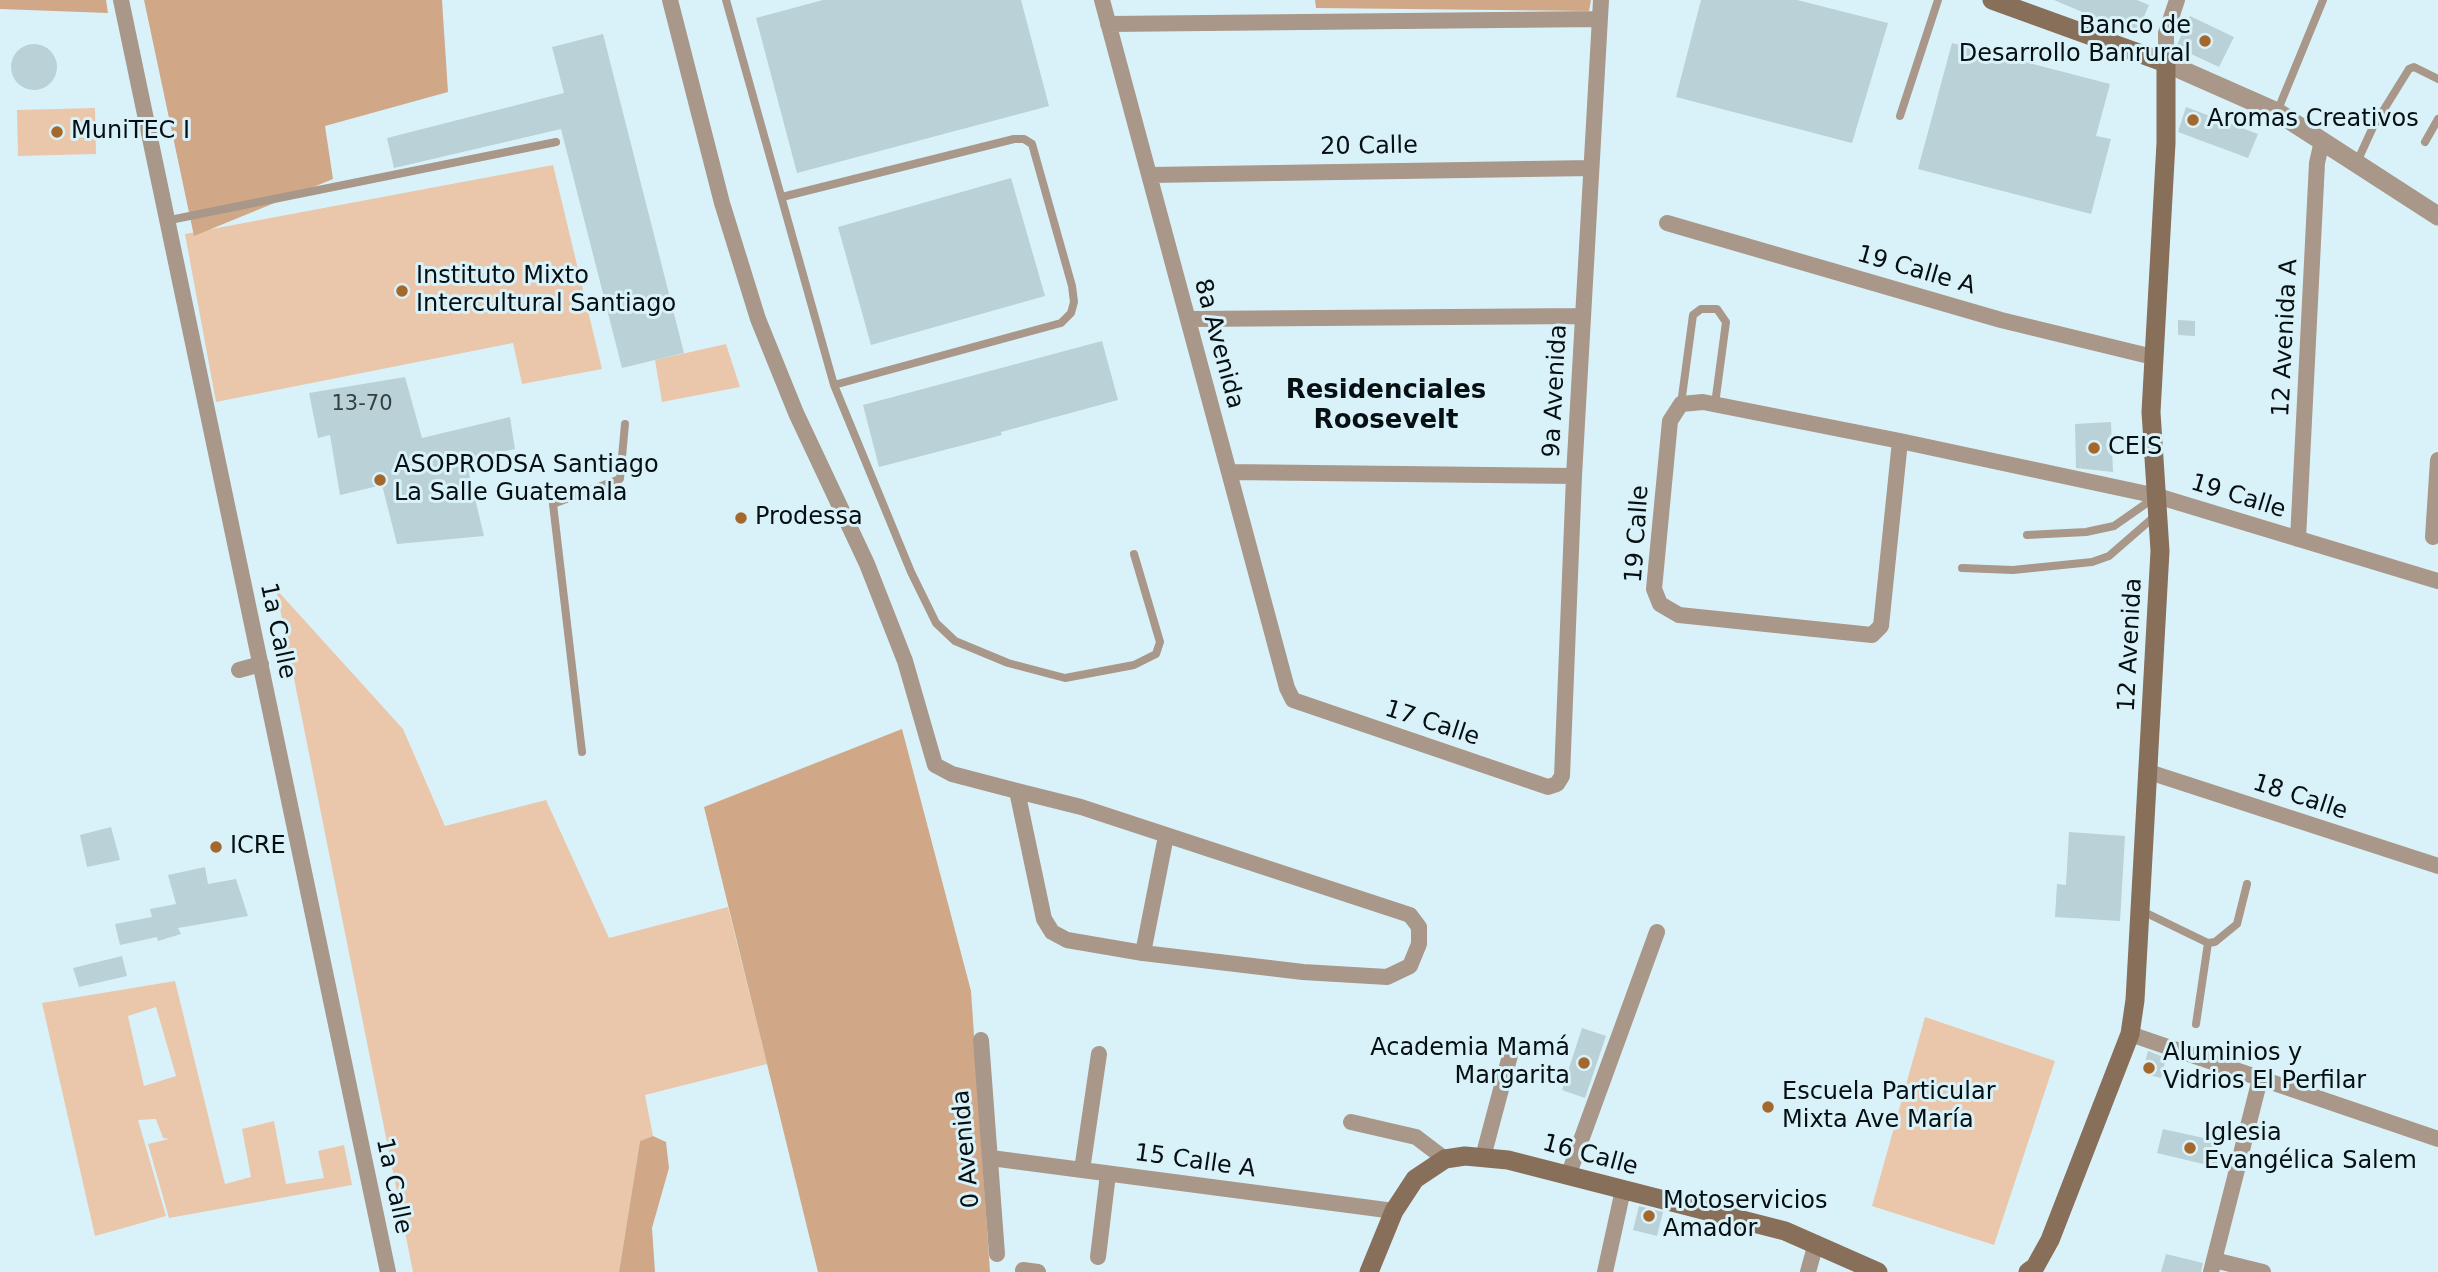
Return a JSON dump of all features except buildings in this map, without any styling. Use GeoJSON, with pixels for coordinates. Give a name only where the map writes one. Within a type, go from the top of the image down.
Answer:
{"type":"FeatureCollection","features":[{"type":"Feature","properties":{"kind":"main road"},"geometry":{"type":"LineString","coordinates":[[1992,0],[2166,63]]}},
{"type":"Feature","properties":{"kind":"main road","name":"12 Avenida"},"geometry":{"type":"LineString","coordinates":[[2028,1272],[2035,1267],[2050,1240],[2130,1034],[2135,1000],[2160,551],[2151,412],[2166,144],[2166,63]]}},
{"type":"Feature","properties":{"kind":"main road","name":"16 Calle"},"geometry":{"type":"LineString","coordinates":[[1445,1159],[1465,1156],[1508,1160],[1785,1231],[1816,1242],[1878,1272]]}},
{"type":"Feature","properties":{"kind":"main road"},"geometry":{"type":"LineString","coordinates":[[1369,1272],[1394,1212],[1415,1179],[1445,1159]]}},
{"type":"Feature","properties":{"kind":"street","name":"1a Calle"},"geometry":{"type":"LineString","coordinates":[[121,0],[165,221],[388,1272]]}},
{"type":"Feature","properties":{"kind":"street"},"geometry":{"type":"LineString","coordinates":[[670,0],[718,190],[758,319],[796,413],[867,564],[905,661],[935,765],[952,774],[1081,807],[1410,915],[1419,927],[1419,944],[1410,967],[1387,977],[1303,972],[1143,953],[1067,940],[1052,932],[1044,919],[1034,883],[1017,791]]}},
{"type":"Feature","properties":{"kind":"street","name":"8a Avenida"},"geometry":{"type":"LineString","coordinates":[[1101,0],[1287,688],[1293,699]]}},
{"type":"Feature","properties":{"kind":"street","name":"9a Avenida"},"geometry":{"type":"LineString","coordinates":[[1557,785],[1562,776],[1574,475],[1601,0]]}},
{"type":"Feature","properties":{"kind":"street","name":"12 Avenida"},"geometry":{"type":"LineString","coordinates":[[2166,63],[2166,33],[2177,0]]}},
{"type":"Feature","properties":{"kind":"street"},"geometry":{"type":"LineString","coordinates":[[1108,24],[1599,19]]}},
{"type":"Feature","properties":{"kind":"street"},"geometry":{"type":"LineString","coordinates":[[2166,63],[2277,112],[2438,216]]}},
{"type":"Feature","properties":{"kind":"street","name":"12 Avenida A"},"geometry":{"type":"LineString","coordinates":[[2298,539],[2317,163],[2322,141]]}},
{"type":"Feature","properties":{"kind":"street","name":"20 Calle"},"geometry":{"type":"LineString","coordinates":[[1149,175],[1591,168]]}},
{"type":"Feature","properties":{"kind":"street","name":"19 Calle A"},"geometry":{"type":"LineString","coordinates":[[1667,223],[2001,320],[2153,357]]}},
{"type":"Feature","properties":{"kind":"street"},"geometry":{"type":"LineString","coordinates":[[1188,318],[1583,316]]}},
{"type":"Feature","properties":{"kind":"street","name":"19 Calle"},"geometry":{"type":"LineString","coordinates":[[1900,441],[1881,626],[1872,635],[1679,615],[1660,604],[1654,589],[1670,421],[1681,404],[1703,402],[1900,441],[2298,539],[2438,581]]}},
{"type":"Feature","properties":{"kind":"street"},"geometry":{"type":"LineString","coordinates":[[2433,537],[2438,460]]}},
{"type":"Feature","properties":{"kind":"street"},"geometry":{"type":"LineString","coordinates":[[1229,472],[1574,475]]}},
{"type":"Feature","properties":{"kind":"street"},"geometry":{"type":"LineString","coordinates":[[239,670],[261,664]]}},
{"type":"Feature","properties":{"kind":"street","name":"17 Calle"},"geometry":{"type":"LineString","coordinates":[[1293,699],[1548,787],[1557,785]]}},
{"type":"Feature","properties":{"kind":"street","name":"18 Calle"},"geometry":{"type":"LineString","coordinates":[[2149,772],[2438,866]]}},
{"type":"Feature","properties":{"kind":"street"},"geometry":{"type":"LineString","coordinates":[[1143,953],[1166,836]]}},
{"type":"Feature","properties":{"kind":"street"},"geometry":{"type":"LineString","coordinates":[[1568,1176],[1609,1072],[1657,932]]}},
{"type":"Feature","properties":{"kind":"street"},"geometry":{"type":"LineString","coordinates":[[2130,1034],[2438,1139]]}},
{"type":"Feature","properties":{"kind":"street","name":"0 Avenida"},"geometry":{"type":"LineString","coordinates":[[981,1040],[997,1254]]}},
{"type":"Feature","properties":{"kind":"street"},"geometry":{"type":"LineString","coordinates":[[1483,1157],[1512,1048]]}},
{"type":"Feature","properties":{"kind":"street"},"geometry":{"type":"LineString","coordinates":[[1082,1170],[1099,1054]]}},
{"type":"Feature","properties":{"kind":"street"},"geometry":{"type":"LineString","coordinates":[[2260,1079],[2212,1266],[2263,1272]]}},
{"type":"Feature","properties":{"kind":"street"},"geometry":{"type":"LineString","coordinates":[[1351,1122],[1416,1138],[1445,1159]]}},
{"type":"Feature","properties":{"kind":"street","name":"15 Calle A"},"geometry":{"type":"LineString","coordinates":[[991,1158],[1394,1212]]}},
{"type":"Feature","properties":{"kind":"street"},"geometry":{"type":"LineString","coordinates":[[1098,1257],[1108,1174]]}},
{"type":"Feature","properties":{"kind":"street"},"geometry":{"type":"LineString","coordinates":[[1605,1272],[1623,1191]]}},
{"type":"Feature","properties":{"kind":"street"},"geometry":{"type":"LineString","coordinates":[[1808,1272],[1816,1242]]}},
{"type":"Feature","properties":{"kind":"lane"},"geometry":{"type":"LineString","coordinates":[[726,0],[834,385],[911,572],[936,623],[956,641],[1008,663],[1065,678],[1134,665],[1156,654],[1160,642],[1133,554]]}},
{"type":"Feature","properties":{"kind":"lane"},"geometry":{"type":"LineString","coordinates":[[1900,116],[1938,0]]}},
{"type":"Feature","properties":{"kind":"lane"},"geometry":{"type":"LineString","coordinates":[[2277,112],[2323,0]]}},
{"type":"Feature","properties":{"kind":"lane"},"geometry":{"type":"LineString","coordinates":[[2357,162],[2373,127],[2409,69],[2414,67],[2438,79]]}},
{"type":"Feature","properties":{"kind":"lane"},"geometry":{"type":"LineString","coordinates":[[2425,142],[2438,120]]}},
{"type":"Feature","properties":{"kind":"lane"},"geometry":{"type":"LineString","coordinates":[[782,197],[1014,139],[1024,139],[1032,144],[1072,286],[1074,302],[1071,313],[1060,323],[834,385]]}},
{"type":"Feature","properties":{"kind":"lane"},"geometry":{"type":"LineString","coordinates":[[165,221],[556,142]]}},
{"type":"Feature","properties":{"kind":"lane"},"geometry":{"type":"LineString","coordinates":[[1681,404],[1693,315],[1701,309],[1717,309],[1726,322],[1715,404]]}},
{"type":"Feature","properties":{"kind":"lane"},"geometry":{"type":"LineString","coordinates":[[582,752],[553,504],[621,479],[625,424]]}},
{"type":"Feature","properties":{"kind":"lane"},"geometry":{"type":"LineString","coordinates":[[2027,535],[2114,526],[2157,505]]}},
{"type":"Feature","properties":{"kind":"lane"},"geometry":{"type":"LineString","coordinates":[[1962,568],[2013,570],[2092,562],[2109,556],[2157,505]]}},
{"type":"Feature","properties":{"kind":"lane"},"geometry":{"type":"LineString","coordinates":[[2140,910],[2208,943],[2225,937],[2237,924],[2247,884]]}},
{"type":"Feature","properties":{"kind":"lane"},"geometry":{"type":"LineString","coordinates":[[2196,1024],[2208,943]]}},
{"type":"Feature","properties":{"kind":"shaded area"},"geometry":{"type":"Polygon","coordinates":[[[0,0],[106,0],[108,13],[0,9],[0,0]]]}},
{"type":"Feature","properties":{"kind":"shaded area"},"geometry":{"type":"Polygon","coordinates":[[[144,0],[442,0],[448,92],[325,126],[333,179],[194,236],[144,0]]]}},
{"type":"Feature","properties":{"kind":"shaded area"},"geometry":{"type":"Polygon","coordinates":[[[1315,0],[1591,0],[1589,11],[1316,8],[1315,0]]]}},
{"type":"Feature","properties":{"kind":"shaded area","name":"MuniTEC I"},"geometry":{"type":"Polygon","coordinates":[[[95,108],[96,154],[18,156],[17,110],[95,108]]]}},
{"type":"Feature","properties":{"kind":"shaded area","name":"Instituto Mixto Intercultural Santiago"},"geometry":{"type":"Polygon","coordinates":[[[553,165],[602,369],[522,384],[513,343],[216,402],[185,234],[553,165]]]}},
{"type":"Feature","properties":{"kind":"shaded area","name":"Instituto Mixto Intercultural Santiago"},"geometry":{"type":"Polygon","coordinates":[[[726,344],[740,387],[662,402],[655,360],[726,344]]]}},
{"type":"Feature","properties":{"kind":"shaded area"},"geometry":{"type":"Polygon","coordinates":[[[276,589],[403,729],[445,826],[546,800],[609,938],[728,907],[767,1064],[645,1095],[653,1136],[640,1141],[619,1272],[413,1272],[276,589]]]}},
{"type":"Feature","properties":{"kind":"shaded area"},"geometry":{"type":"Polygon","coordinates":[[[902,729],[971,991],[990,1272],[818,1272],[704,807],[902,729]]]}},
{"type":"Feature","properties":{"kind":"shaded area"},"geometry":{"type":"Polygon","coordinates":[[[175,981],[225,1184],[251,1177],[242,1129],[274,1121],[286,1184],[324,1178],[318,1151],[344,1145],[352,1185],[169,1218],[148,1144],[169,1139],[163,1138],[156,1119],[138,1120],[166,1216],[95,1236],[42,1003],[175,981]],[[156,1007],[128,1016],[144,1086],[176,1076],[156,1007]]]}},
{"type":"Feature","properties":{"kind":"shaded area"},"geometry":{"type":"Polygon","coordinates":[[[1925,1017],[2055,1061],[1994,1245],[1872,1206],[1925,1017]]]}},
{"type":"Feature","properties":{"kind":"shaded area"},"geometry":{"type":"Polygon","coordinates":[[[653,1136],[666,1142],[669,1168],[652,1228],[655,1272],[619,1272],[640,1141],[653,1136]]]}},
{"type":"Feature","properties":{"kind":"place","name":"Banco de Desarrollo Banrural"},"geometry":{"type":"Point","coordinates":[2205,41]}},
{"type":"Feature","properties":{"kind":"place","name":"Aromas Creativos"},"geometry":{"type":"Point","coordinates":[2193,120]}},
{"type":"Feature","properties":{"kind":"place","name":"MuniTEC I"},"geometry":{"type":"Point","coordinates":[57,132]}},
{"type":"Feature","properties":{"kind":"place","name":"Instituto Mixto Intercultural Santiago"},"geometry":{"type":"Point","coordinates":[402,291]}},
{"type":"Feature","properties":{"kind":"place","name":"CEIS"},"geometry":{"type":"Point","coordinates":[2094,448]}},
{"type":"Feature","properties":{"kind":"place","name":"ASOPRODSA Santiago La Salle Guatemala"},"geometry":{"type":"Point","coordinates":[380,480]}},
{"type":"Feature","properties":{"kind":"place","name":"Prodessa"},"geometry":{"type":"Point","coordinates":[741,518]}},
{"type":"Feature","properties":{"kind":"place","name":"ICRE"},"geometry":{"type":"Point","coordinates":[216,847]}},
{"type":"Feature","properties":{"kind":"place","name":"Academia Mamá Margarita"},"geometry":{"type":"Point","coordinates":[1584,1063]}},
{"type":"Feature","properties":{"kind":"place","name":"Aluminios y Vidrios El Perfilar"},"geometry":{"type":"Point","coordinates":[2149,1068]}},
{"type":"Feature","properties":{"kind":"place","name":"Escuela Particular Mixta Ave María"},"geometry":{"type":"Point","coordinates":[1768,1107]}},
{"type":"Feature","properties":{"kind":"place","name":"Iglesia Evangélica Salem"},"geometry":{"type":"Point","coordinates":[2190,1148]}},
{"type":"Feature","properties":{"kind":"place","name":"Motoservicios Amador"},"geometry":{"type":"Point","coordinates":[1649,1216]}},
{"type":"Feature","properties":{"kind":"district","name":"Residenciales Roosevelt"},"geometry":{"type":"Point","coordinates":[1386,406]}}]}
